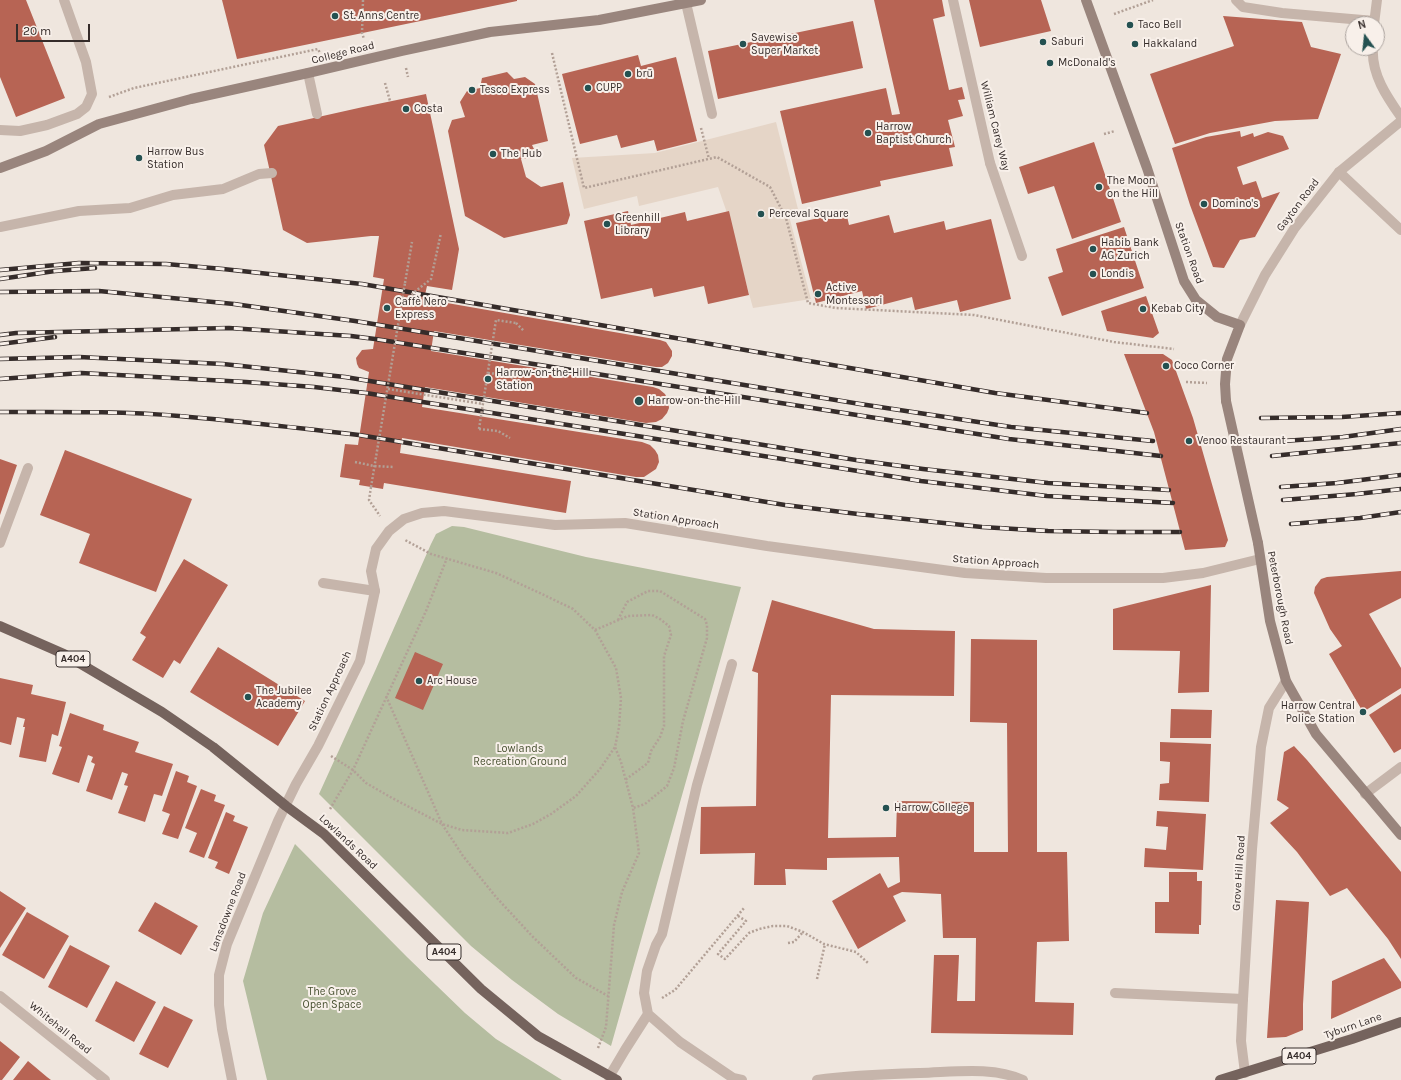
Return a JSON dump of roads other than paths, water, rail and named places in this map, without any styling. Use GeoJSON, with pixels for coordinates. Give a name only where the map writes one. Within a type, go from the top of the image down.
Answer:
{"type":"FeatureCollection","features":[{"type":"Feature","properties":{"kind":"main road","name":"College Road"},"geometry":{"type":"LineString","coordinates":[[0,168],[46,151],[100,124],[191,99],[490,32],[599,20],[701,0]]}},
{"type":"Feature","properties":{"kind":"main road","name":"Station Road"},"geometry":{"type":"LineString","coordinates":[[1086,0],[1147,168],[1184,281],[1196,300],[1217,317],[1240,325]]}},
{"type":"Feature","properties":{"kind":"main road","name":"Peterborough Road"},"geometry":{"type":"LineString","coordinates":[[1240,325],[1227,359],[1225,384],[1226,400],[1258,543],[1270,621],[1286,681],[1316,734],[1365,794],[1401,834]]}},
{"type":"Feature","properties":{"kind":"main road","name":"Lowlands Road"},"geometry":{"type":"LineString","coordinates":[[0,626],[64,654],[162,712],[213,747],[286,806],[324,834],[481,989],[538,1036],[613,1078]]}},
{"type":"Feature","properties":{"kind":"main road","name":"Tyburn Lane"},"geometry":{"type":"LineString","coordinates":[[1220,1080],[1352,1039],[1401,1022]]}},
{"type":"Feature","properties":{"kind":"street"},"geometry":{"type":"LineString","coordinates":[[0,130],[20,131],[47,125],[77,114],[86,108],[92,94],[86,62],[64,0]]}},
{"type":"Feature","properties":{"kind":"street","name":"William Carey Way"},"geometry":{"type":"LineString","coordinates":[[953,0],[990,163],[1022,256]]}},
{"type":"Feature","properties":{"kind":"street"},"geometry":{"type":"LineString","coordinates":[[1236,0],[1243,7],[1345,20]]}},
{"type":"Feature","properties":{"kind":"street"},"geometry":{"type":"LineString","coordinates":[[1375,16],[1377,0]]}},
{"type":"Feature","properties":{"kind":"street"},"geometry":{"type":"LineString","coordinates":[[686,4],[712,114]]}},
{"type":"Feature","properties":{"kind":"street"},"geometry":{"type":"LineString","coordinates":[[1372,56],[1383,90],[1401,117]]}},
{"type":"Feature","properties":{"kind":"street"},"geometry":{"type":"LineString","coordinates":[[308,73],[317,114]]}},
{"type":"Feature","properties":{"kind":"street","name":"Gayton Road"},"geometry":{"type":"LineString","coordinates":[[1240,325],[1265,275],[1294,229],[1339,172],[1401,121]]}},
{"type":"Feature","properties":{"kind":"street"},"geometry":{"type":"LineString","coordinates":[[0,227],[79,211],[130,208],[173,195],[223,189],[258,174],[272,172]]}},
{"type":"Feature","properties":{"kind":"street"},"geometry":{"type":"LineString","coordinates":[[1339,172],[1401,230]]}},
{"type":"Feature","properties":{"kind":"street"},"geometry":{"type":"LineString","coordinates":[[0,543],[28,468]]}},
{"type":"Feature","properties":{"kind":"street","name":"Station Approach"},"geometry":{"type":"LineString","coordinates":[[286,806],[296,784],[318,746],[360,661],[376,591],[371,571],[376,548],[389,531],[404,519],[422,513],[444,511],[467,513],[555,525],[625,523],[760,545],[965,573],[1046,578],[1162,578],[1204,573],[1260,559]]}},
{"type":"Feature","properties":{"kind":"street"},"geometry":{"type":"LineString","coordinates":[[323,583],[376,591]]}},
{"type":"Feature","properties":{"kind":"street"},"geometry":{"type":"LineString","coordinates":[[613,1078],[648,1014],[644,993],[647,971],[656,945],[662,934],[697,785],[732,664]]}},
{"type":"Feature","properties":{"kind":"street","name":"Grove Hill Road"},"geometry":{"type":"LineString","coordinates":[[1245,1073],[1241,1040],[1243,999],[1252,849],[1261,747],[1269,708],[1286,681]]}},
{"type":"Feature","properties":{"kind":"street"},"geometry":{"type":"LineString","coordinates":[[1365,794],[1401,767]]}},
{"type":"Feature","properties":{"kind":"street","name":"Lansdowne Road"},"geometry":{"type":"LineString","coordinates":[[232,1080],[219,1005],[219,975],[227,944],[262,857],[286,806]]}},
{"type":"Feature","properties":{"kind":"street"},"geometry":{"type":"LineString","coordinates":[[1115,993],[1243,999]]}},
{"type":"Feature","properties":{"kind":"street","name":"Whitehall Road"},"geometry":{"type":"LineString","coordinates":[[0,996],[105,1080]]}},
{"type":"Feature","properties":{"kind":"street"},"geometry":{"type":"LineString","coordinates":[[648,1014],[680,1042],[733,1078],[742,1080]]}},
{"type":"Feature","properties":{"kind":"street"},"geometry":{"type":"LineString","coordinates":[[816,1080],[892,1074],[973,1071],[1012,1075],[1023,1080]]}},
{"type":"Feature","properties":{"kind":"railway"},"geometry":{"type":"LineString","coordinates":[[0,270],[79,263],[166,264],[362,284],[995,393],[1147,413]]}},
{"type":"Feature","properties":{"kind":"railway"},"geometry":{"type":"LineString","coordinates":[[0,279],[55,271],[95,268]]}},
{"type":"Feature","properties":{"kind":"railway"},"geometry":{"type":"LineString","coordinates":[[0,292],[99,291],[234,304],[355,321],[860,404],[1011,427],[1153,441]]}},
{"type":"Feature","properties":{"kind":"railway"},"geometry":{"type":"LineString","coordinates":[[0,335],[16,333],[229,328],[351,336],[1009,439],[1161,456]]}},
{"type":"Feature","properties":{"kind":"railway"},"geometry":{"type":"LineString","coordinates":[[0,344],[55,337]]}},
{"type":"Feature","properties":{"kind":"railway"},"geometry":{"type":"LineString","coordinates":[[0,359],[79,357],[223,364],[345,377],[856,460],[1048,483],[1169,490]]}},
{"type":"Feature","properties":{"kind":"railway"},"geometry":{"type":"LineString","coordinates":[[0,379],[81,373],[314,387],[366,393],[921,481],[1047,496],[1173,503]]}},
{"type":"Feature","properties":{"kind":"railway"},"geometry":{"type":"LineString","coordinates":[[0,412],[157,414],[246,422],[359,435],[785,505],[982,527],[1048,531],[1180,532]]}},
{"type":"Feature","properties":{"kind":"railway"},"geometry":{"type":"LineString","coordinates":[[1261,418],[1342,417],[1401,413]]}},
{"type":"Feature","properties":{"kind":"railway"},"geometry":{"type":"LineString","coordinates":[[1268,442],[1343,437],[1401,429]]}},
{"type":"Feature","properties":{"kind":"railway"},"geometry":{"type":"LineString","coordinates":[[1272,456],[1401,443]]}},
{"type":"Feature","properties":{"kind":"railway"},"geometry":{"type":"LineString","coordinates":[[1281,487],[1337,483],[1401,475]]}},
{"type":"Feature","properties":{"kind":"railway"},"geometry":{"type":"LineString","coordinates":[[1283,500],[1401,489]]}},
{"type":"Feature","properties":{"kind":"railway"},"geometry":{"type":"LineString","coordinates":[[1291,524],[1360,518],[1401,512]]}},
{"type":"Feature","properties":{"kind":"place","name":"St. Anns Centre"},"geometry":{"type":"Point","coordinates":[335,16]}},
{"type":"Feature","properties":{"kind":"place","name":"Taco Bell"},"geometry":{"type":"Point","coordinates":[1130,25]}},
{"type":"Feature","properties":{"kind":"place","name":"Saburi"},"geometry":{"type":"Point","coordinates":[1043,42]}},
{"type":"Feature","properties":{"kind":"place","name":"Savewise Super Market"},"geometry":{"type":"Point","coordinates":[743,44]}},
{"type":"Feature","properties":{"kind":"place","name":"Hakkaland"},"geometry":{"type":"Point","coordinates":[1135,44]}},
{"type":"Feature","properties":{"kind":"place","name":"McDonald's"},"geometry":{"type":"Point","coordinates":[1050,63]}},
{"type":"Feature","properties":{"kind":"place","name":"brü"},"geometry":{"type":"Point","coordinates":[628,74]}},
{"type":"Feature","properties":{"kind":"place","name":"CUPP"},"geometry":{"type":"Point","coordinates":[588,88]}},
{"type":"Feature","properties":{"kind":"place","name":"Tesco Express"},"geometry":{"type":"Point","coordinates":[472,90]}},
{"type":"Feature","properties":{"kind":"place","name":"Costa"},"geometry":{"type":"Point","coordinates":[406,109]}},
{"type":"Feature","properties":{"kind":"place","name":"Harrow Baptist Church"},"geometry":{"type":"Point","coordinates":[868,133]}},
{"type":"Feature","properties":{"kind":"place","name":"The Hub"},"geometry":{"type":"Point","coordinates":[493,154]}},
{"type":"Feature","properties":{"kind":"place","name":"Harrow Bus Station"},"geometry":{"type":"Point","coordinates":[139,158]}},
{"type":"Feature","properties":{"kind":"place","name":"The Moon on the Hill"},"geometry":{"type":"Point","coordinates":[1099,187]}},
{"type":"Feature","properties":{"kind":"place","name":"Domino's"},"geometry":{"type":"Point","coordinates":[1204,204]}},
{"type":"Feature","properties":{"kind":"place","name":"Perceval Square"},"geometry":{"type":"Point","coordinates":[761,214]}},
{"type":"Feature","properties":{"kind":"place","name":"Greenhill Library"},"geometry":{"type":"Point","coordinates":[607,224]}},
{"type":"Feature","properties":{"kind":"place","name":"Habib Bank AG Zurich"},"geometry":{"type":"Point","coordinates":[1093,249]}},
{"type":"Feature","properties":{"kind":"place","name":"Londis"},"geometry":{"type":"Point","coordinates":[1093,274]}},
{"type":"Feature","properties":{"kind":"place","name":"Active Montessori"},"geometry":{"type":"Point","coordinates":[818,294]}},
{"type":"Feature","properties":{"kind":"place","name":"Caffè Nero Express"},"geometry":{"type":"Point","coordinates":[387,308]}},
{"type":"Feature","properties":{"kind":"place","name":"Kebab City"},"geometry":{"type":"Point","coordinates":[1143,309]}},
{"type":"Feature","properties":{"kind":"place","name":"Coco Corner"},"geometry":{"type":"Point","coordinates":[1166,366]}},
{"type":"Feature","properties":{"kind":"place","name":"Harrow-on-the-Hill Station"},"geometry":{"type":"Point","coordinates":[488,379]}},
{"type":"Feature","properties":{"kind":"place","name":"Harrow-on-the-Hill"},"geometry":{"type":"Point","coordinates":[639,401]}},
{"type":"Feature","properties":{"kind":"place","name":"Venoo Restaurant"},"geometry":{"type":"Point","coordinates":[1189,441]}},
{"type":"Feature","properties":{"kind":"place","name":"Arc House"},"geometry":{"type":"Point","coordinates":[419,681]}},
{"type":"Feature","properties":{"kind":"place","name":"The Jubilee Academy"},"geometry":{"type":"Point","coordinates":[248,697]}},
{"type":"Feature","properties":{"kind":"place","name":"Harrow Central Police Station"},"geometry":{"type":"Point","coordinates":[1363,712]}},
{"type":"Feature","properties":{"kind":"place","name":"Harrow College"},"geometry":{"type":"Point","coordinates":[886,808]}},
{"type":"Feature","properties":{"kind":"park label","name":"Lowlands Recreation Ground"},"geometry":{"type":"Point","coordinates":[520,755]}},
{"type":"Feature","properties":{"kind":"park label","name":"The Grove Open Space"},"geometry":{"type":"Point","coordinates":[332,998]}}]}
